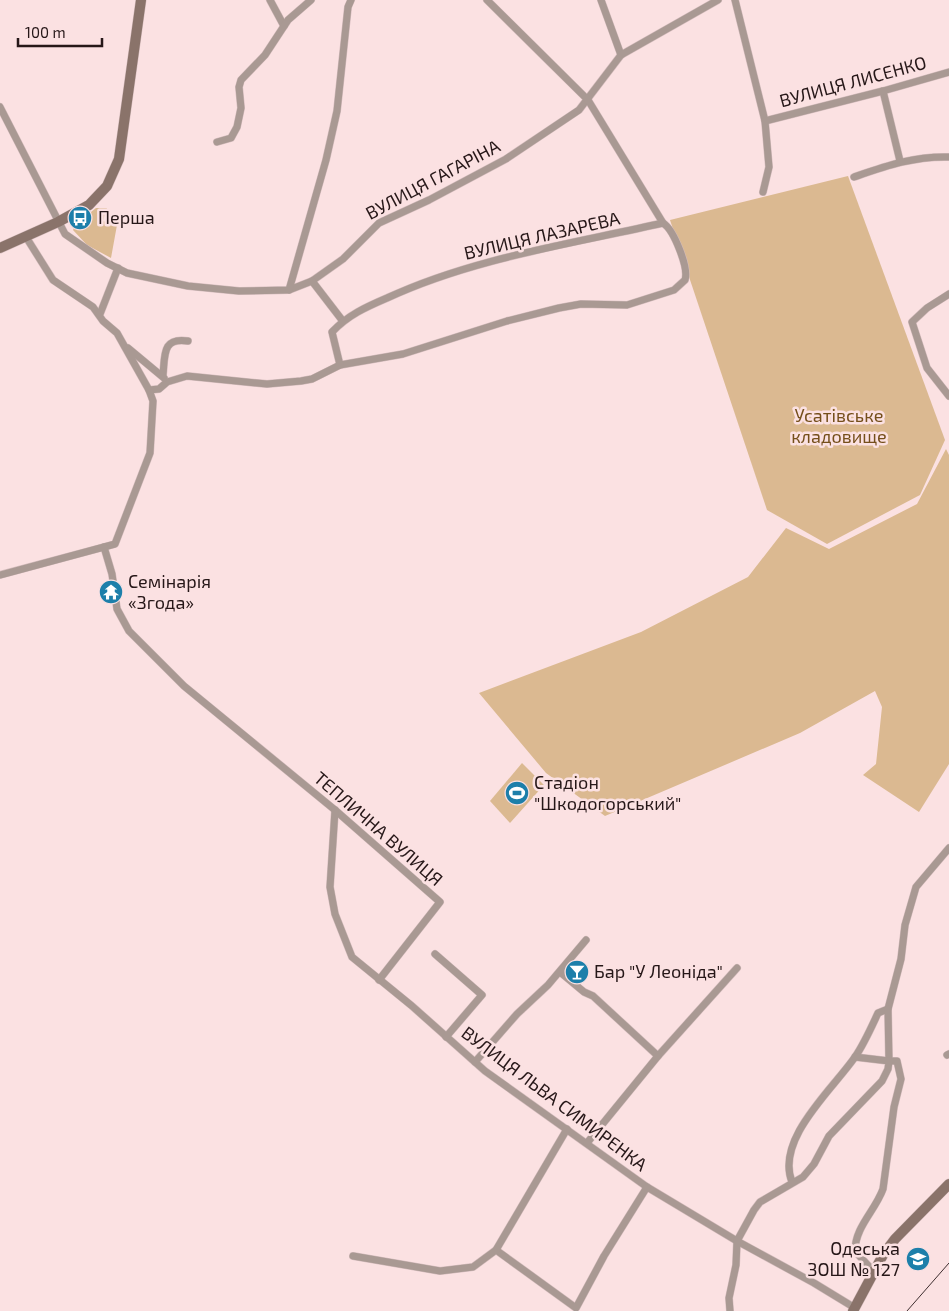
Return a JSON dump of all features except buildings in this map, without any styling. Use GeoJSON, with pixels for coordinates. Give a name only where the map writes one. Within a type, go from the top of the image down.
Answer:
{"type":"FeatureCollection","features":[{"type":"Feature","properties":{"kind":"main road"},"geometry":{"type":"LineString","coordinates":[[0,248],[58,222],[98,198],[112,176],[119,159],[141,0]]}},
{"type":"Feature","properties":{"kind":"main road"},"geometry":{"type":"LineString","coordinates":[[854,1309],[875,1274],[883,1255],[895,1239],[949,1184]]}},
{"type":"Feature","properties":{"kind":"street"},"geometry":{"type":"LineString","coordinates":[[270,0],[284,26]]}},
{"type":"Feature","properties":{"kind":"street"},"geometry":{"type":"LineString","coordinates":[[217,142],[231,138],[237,126],[241,108],[239,86],[241,80],[265,55],[288,20],[311,0]]}},
{"type":"Feature","properties":{"kind":"street"},"geometry":{"type":"LineString","coordinates":[[289,290],[323,169],[337,111],[348,7],[352,0]]}},
{"type":"Feature","properties":{"kind":"street"},"geometry":{"type":"LineString","coordinates":[[26,237],[53,280],[100,314],[103,322],[117,333],[128,348],[164,378],[198,376],[218,381],[283,384],[312,379],[340,364],[404,354],[507,321],[559,308],[581,304],[627,305],[674,290],[685,280],[686,267],[671,231],[663,223],[588,100],[487,0]]}},
{"type":"Feature","properties":{"kind":"street"},"geometry":{"type":"LineString","coordinates":[[601,0],[621,55]]}},
{"type":"Feature","properties":{"kind":"street","name":"ВУЛИЦЯ ГАГАРІНА"},"geometry":{"type":"LineString","coordinates":[[0,107],[25,152],[65,234],[118,268],[127,273],[188,286],[239,291],[289,290],[312,281],[344,259],[379,223],[429,200],[506,159],[579,110],[621,55],[718,0]]}},
{"type":"Feature","properties":{"kind":"street","name":"ВУЛИЦЯ ЛИСЕНКО"},"geometry":{"type":"LineString","coordinates":[[735,0],[765,121],[770,168],[763,192]]}},
{"type":"Feature","properties":{"kind":"street","name":"ВУЛИЦЯ ЛИСЕНКО"},"geometry":{"type":"LineString","coordinates":[[765,121],[949,72]]}},
{"type":"Feature","properties":{"kind":"street"},"geometry":{"type":"LineString","coordinates":[[883,91],[900,161]]}},
{"type":"Feature","properties":{"kind":"street"},"geometry":{"type":"LineString","coordinates":[[854,178],[900,161],[926,156],[949,157]]}},
{"type":"Feature","properties":{"kind":"street","name":"ВУЛИЦЯ ЛАЗАРЕВА"},"geometry":{"type":"LineString","coordinates":[[342,320],[402,290],[446,274],[663,223]]}},
{"type":"Feature","properties":{"kind":"street"},"geometry":{"type":"LineString","coordinates":[[100,314],[118,268]]}},
{"type":"Feature","properties":{"kind":"street"},"geometry":{"type":"LineString","coordinates":[[312,281],[342,320],[332,332],[340,364]]}},
{"type":"Feature","properties":{"kind":"street"},"geometry":{"type":"LineString","coordinates":[[949,294],[914,318],[912,328],[927,368],[949,396]]}},
{"type":"Feature","properties":{"kind":"street"},"geometry":{"type":"LineString","coordinates":[[0,575],[115,544],[145,471],[150,453],[153,401],[164,378],[166,351],[170,343],[177,339],[188,341]]}},
{"type":"Feature","properties":{"kind":"street"},"geometry":{"type":"LineString","coordinates":[[128,348],[153,401]]}},
{"type":"Feature","properties":{"kind":"street"},"geometry":{"type":"LineString","coordinates":[[149,390],[158,389]]}},
{"type":"Feature","properties":{"kind":"street","name":"ТЕПЛИЧНА ВУЛИЦЯ"},"geometry":{"type":"LineString","coordinates":[[104,547],[120,618],[129,631],[194,695],[297,778],[440,902],[379,980]]}},
{"type":"Feature","properties":{"kind":"street","name":"ВУЛИЦЯ ЛЬВА СИМИРЕНКА"},"geometry":{"type":"LineString","coordinates":[[335,810],[330,888],[335,914],[352,957],[475,1062],[647,1187],[736,1241],[814,1282],[854,1309]]}},
{"type":"Feature","properties":{"kind":"street"},"geometry":{"type":"LineString","coordinates":[[730,1311],[729,1298],[736,1264],[736,1241],[757,1206],[792,1182],[803,1177],[814,1164],[829,1136],[882,1081],[889,1061],[888,1010],[900,959],[905,925],[916,887],[949,848]]}},
{"type":"Feature","properties":{"kind":"street"},"geometry":{"type":"LineString","coordinates":[[475,1062],[517,1014],[560,972],[586,940]]}},
{"type":"Feature","properties":{"kind":"street"},"geometry":{"type":"LineString","coordinates":[[436,954],[482,995],[446,1037]]}},
{"type":"Feature","properties":{"kind":"street"},"geometry":{"type":"LineString","coordinates":[[587,1143],[658,1056],[736,968]]}},
{"type":"Feature","properties":{"kind":"street"},"geometry":{"type":"LineString","coordinates":[[560,972],[584,992],[594,996],[658,1056]]}},
{"type":"Feature","properties":{"kind":"street"},"geometry":{"type":"LineString","coordinates":[[792,1182],[787,1166],[808,1113],[855,1057],[878,1013],[888,1010]]}},
{"type":"Feature","properties":{"kind":"street"},"geometry":{"type":"LineString","coordinates":[[855,1057],[897,1061],[902,1079],[894,1107],[886,1175],[879,1200],[855,1238],[854,1251],[875,1274]]}},
{"type":"Feature","properties":{"kind":"street"},"geometry":{"type":"LineString","coordinates":[[353,1256],[440,1271],[473,1267],[496,1250],[567,1129]]}},
{"type":"Feature","properties":{"kind":"street"},"geometry":{"type":"LineString","coordinates":[[496,1250],[576,1308],[604,1256],[647,1187]]}},
{"type":"Feature","properties":{"kind":"green space","name":"Усатівське кладовище"},"geometry":{"type":"Polygon","coordinates":[[[848,176],[945,440],[920,495],[827,544],[767,510],[670,220],[848,176]]]}},
{"type":"Feature","properties":{"kind":"green space"},"geometry":{"type":"Polygon","coordinates":[[[96,208],[107,208],[103,221],[117,225],[111,258],[87,245],[73,230],[76,224],[96,208]]]}},
{"type":"Feature","properties":{"kind":"green space"},"geometry":{"type":"Polygon","coordinates":[[[946,449],[949,455],[949,764],[919,812],[863,775],[876,764],[882,707],[875,691],[800,733],[605,816],[546,773],[479,693],[641,632],[748,577],[786,528],[829,549],[917,504],[946,449]]]}},
{"type":"Feature","properties":{"kind":"green space","name":"Стадіон \"Шкодогорський\""},"geometry":{"type":"Polygon","coordinates":[[[522,763],[544,785],[510,823],[490,801],[522,763]]]}},
{"type":"Feature","properties":{"kind":"tram line"},"geometry":{"type":"LineString","coordinates":[[907,1311],[949,1263]]}},
{"type":"Feature","properties":{"kind":"place","name":"Перша"},"geometry":{"type":"Point","coordinates":[80,218]}},
{"type":"Feature","properties":{"kind":"place","name":"Семінарія «Згода»"},"geometry":{"type":"Point","coordinates":[111,592]}},
{"type":"Feature","properties":{"kind":"place","name":"Стадіон \"Шкодогорський\""},"geometry":{"type":"Point","coordinates":[517,793]}},
{"type":"Feature","properties":{"kind":"place","name":"Бар \"У Леоніда\""},"geometry":{"type":"Point","coordinates":[577,972]}},
{"type":"Feature","properties":{"kind":"place","name":"Одеська ЗОШ № 127"},"geometry":{"type":"Point","coordinates":[918,1259]}}]}
